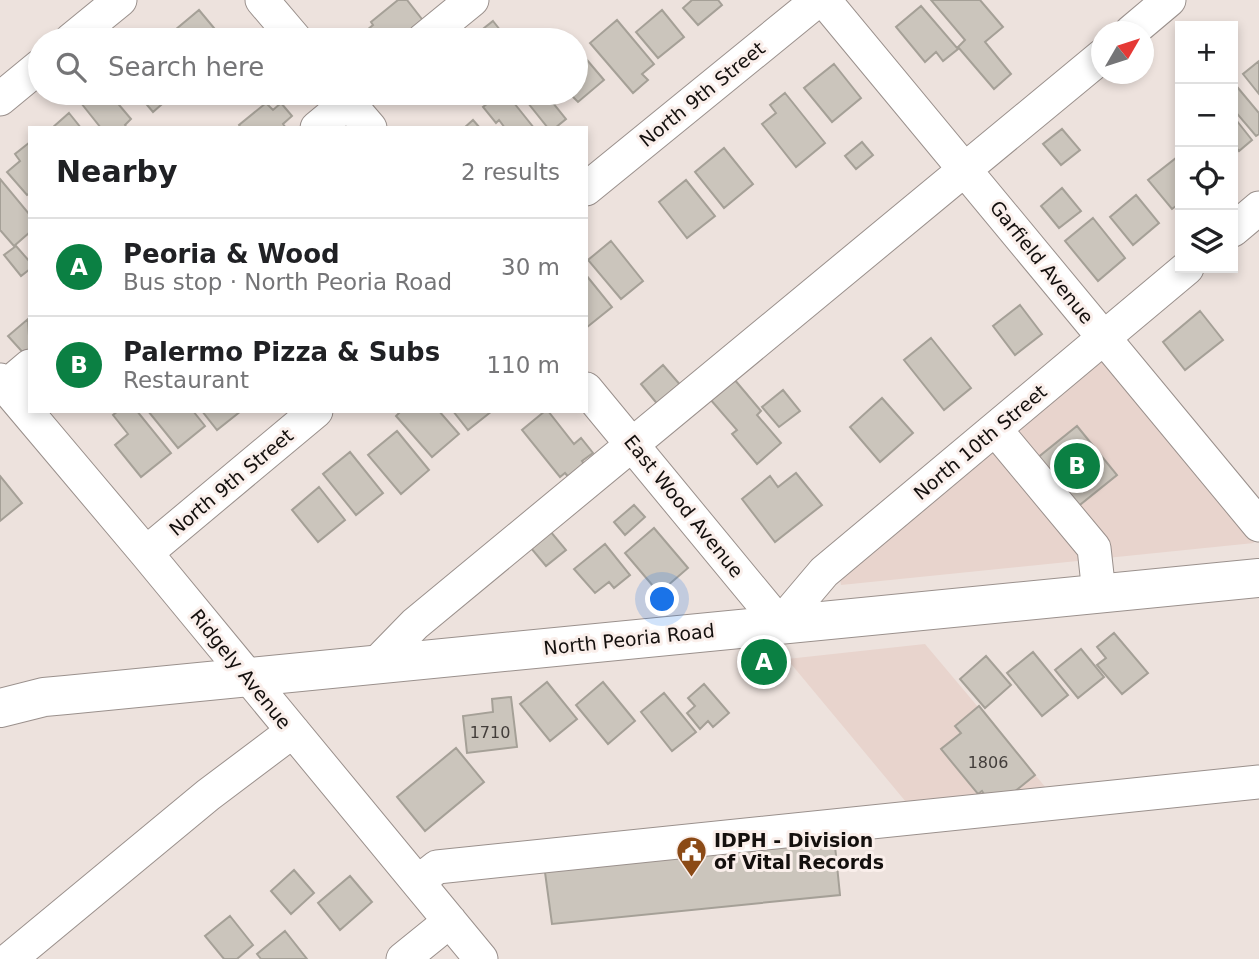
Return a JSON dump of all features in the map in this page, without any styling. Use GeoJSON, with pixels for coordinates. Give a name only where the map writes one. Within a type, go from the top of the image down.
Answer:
{"type":"FeatureCollection","features":[{"type":"Feature","properties":{"kind":"main road","name":"North Peoria Road"},"geometry":{"type":"LineString","coordinates":[[0,708],[44,697],[247,676],[1259,578]]}},
{"type":"Feature","properties":{"kind":"street"},"geometry":{"type":"LineString","coordinates":[[86,28],[120,0]]}},
{"type":"Feature","properties":{"kind":"street"},"geometry":{"type":"LineString","coordinates":[[262,0],[286,28]]}},
{"type":"Feature","properties":{"kind":"street"},"geometry":{"type":"LineString","coordinates":[[438,28],[472,0]]}},
{"type":"Feature","properties":{"kind":"street","name":"North 9th Street"},"geometry":{"type":"LineString","coordinates":[[588,187],[818,0]]}},
{"type":"Feature","properties":{"kind":"street","name":"Garfield Avenue"},"geometry":{"type":"LineString","coordinates":[[824,0],[1259,524]]}},
{"type":"Feature","properties":{"kind":"street"},"geometry":{"type":"LineString","coordinates":[[1144,21],[1170,0]]}},
{"type":"Feature","properties":{"kind":"street"},"geometry":{"type":"LineString","coordinates":[[377,663],[415,624],[1091,64]]}},
{"type":"Feature","properties":{"kind":"street"},"geometry":{"type":"LineString","coordinates":[[0,99],[28,76]]}},
{"type":"Feature","properties":{"kind":"street"},"geometry":{"type":"LineString","coordinates":[[319,126],[340,105]]}},
{"type":"Feature","properties":{"kind":"street"},"geometry":{"type":"LineString","coordinates":[[355,105],[369,126]]}},
{"type":"Feature","properties":{"kind":"street"},"geometry":{"type":"LineString","coordinates":[[1238,226],[1259,208]]}},
{"type":"Feature","properties":{"kind":"street","name":"North 10th Street"},"geometry":{"type":"LineString","coordinates":[[780,624],[824,572],[1181,273]]}},
{"type":"Feature","properties":{"kind":"street","name":"Ridgely Avenue"},"geometry":{"type":"LineString","coordinates":[[12,378],[28,399]]}},
{"type":"Feature","properties":{"kind":"street","name":"East Wood Avenue"},"geometry":{"type":"LineString","coordinates":[[588,391],[780,624]]}},
{"type":"Feature","properties":{"kind":"street","name":"Ridgely Avenue"},"geometry":{"type":"LineString","coordinates":[[39,413],[146,552],[481,959]]}},
{"type":"Feature","properties":{"kind":"street","name":"North 9th Street"},"geometry":{"type":"LineString","coordinates":[[146,552],[314,413]]}},
{"type":"Feature","properties":{"kind":"street"},"geometry":{"type":"LineString","coordinates":[[995,429],[1094,548],[1100,593]]}},
{"type":"Feature","properties":{"kind":"street"},"geometry":{"type":"LineString","coordinates":[[10,959],[208,795],[293,731]]}},
{"type":"Feature","properties":{"kind":"street"},"geometry":{"type":"LineString","coordinates":[[418,882],[437,867],[1259,782]]}},
{"type":"Feature","properties":{"kind":"street"},"geometry":{"type":"LineString","coordinates":[[403,959],[450,921]]}},
{"type":"Feature","properties":{"kind":"shaded area"},"geometry":{"type":"Polygon","coordinates":[[[1105,357],[1254,543],[841,585],[840,579],[1105,357]]]}},
{"type":"Feature","properties":{"kind":"shaded area"},"geometry":{"type":"Polygon","coordinates":[[[925,644],[1052,795],[911,808],[787,659],[925,644]]]}},
{"type":"Feature","properties":{"kind":"building"},"geometry":{"type":"Polygon","coordinates":[[[398,0],[407,0],[425,23],[419,28],[369,28],[373,25],[371,22],[398,0]]]}},
{"type":"Feature","properties":{"kind":"building"},"geometry":{"type":"Polygon","coordinates":[[[692,0],[718,0],[722,5],[698,25],[683,8],[692,0]]]}},
{"type":"Feature","properties":{"kind":"building"},"geometry":{"type":"Polygon","coordinates":[[[931,0],[980,0],[1003,27],[985,42],[1011,74],[994,89],[958,47],[965,40],[931,0]]]}},
{"type":"Feature","properties":{"kind":"building"},"geometry":{"type":"Polygon","coordinates":[[[921,6],[958,49],[943,61],[936,52],[925,62],[896,27],[921,6]]]}},
{"type":"Feature","properties":{"kind":"building"},"geometry":{"type":"Polygon","coordinates":[[[199,10],[214,28],[177,28],[199,10]]]}},
{"type":"Feature","properties":{"kind":"building"},"geometry":{"type":"Polygon","coordinates":[[[662,10],[684,37],[658,58],[636,32],[662,10]]]}},
{"type":"Feature","properties":{"kind":"building"},"geometry":{"type":"Polygon","coordinates":[[[617,20],[654,64],[642,74],[648,80],[633,93],[590,43],[617,20]]]}},
{"type":"Feature","properties":{"kind":"building"},"geometry":{"type":"Polygon","coordinates":[[[493,21],[499,28],[484,28],[493,21]]]}},
{"type":"Feature","properties":{"kind":"building"},"geometry":{"type":"Polygon","coordinates":[[[588,61],[604,80],[588,94],[588,61]]]}},
{"type":"Feature","properties":{"kind":"building"},"geometry":{"type":"Polygon","coordinates":[[[1259,61],[1259,94],[1243,74],[1259,61]]]}},
{"type":"Feature","properties":{"kind":"building"},"geometry":{"type":"Polygon","coordinates":[[[834,64],[861,98],[832,122],[804,88],[834,64]]]}},
{"type":"Feature","properties":{"kind":"building"},"geometry":{"type":"Polygon","coordinates":[[[1238,88],[1259,113],[1259,134],[1256,136],[1238,115],[1238,88]]]}},
{"type":"Feature","properties":{"kind":"building"},"geometry":{"type":"Polygon","coordinates":[[[785,93],[825,143],[796,167],[762,124],[776,113],[770,105],[785,93]]]}},
{"type":"Feature","properties":{"kind":"building"},"geometry":{"type":"Polygon","coordinates":[[[83,105],[119,105],[131,119],[126,126],[99,126],[83,105]]]}},
{"type":"Feature","properties":{"kind":"building"},"geometry":{"type":"Polygon","coordinates":[[[147,105],[161,105],[153,112],[147,105]]]}},
{"type":"Feature","properties":{"kind":"building"},"geometry":{"type":"Polygon","coordinates":[[[264,105],[273,110],[283,105],[292,116],[283,124],[284,126],[239,125],[264,105]]]}},
{"type":"Feature","properties":{"kind":"building"},"geometry":{"type":"Polygon","coordinates":[[[516,105],[532,126],[504,126],[499,120],[496,123],[483,107],[516,105]]]}},
{"type":"Feature","properties":{"kind":"building"},"geometry":{"type":"Polygon","coordinates":[[[530,105],[555,105],[566,119],[557,126],[546,126],[530,105]]]}},
{"type":"Feature","properties":{"kind":"building"},"geometry":{"type":"Polygon","coordinates":[[[69,113],[79,126],[54,126],[69,113]]]}},
{"type":"Feature","properties":{"kind":"building"},"geometry":{"type":"Polygon","coordinates":[[[473,120],[478,126],[466,126],[473,120]]]}},
{"type":"Feature","properties":{"kind":"building"},"geometry":{"type":"Polygon","coordinates":[[[1238,122],[1252,140],[1238,150],[1238,122]]]}},
{"type":"Feature","properties":{"kind":"building"},"geometry":{"type":"Polygon","coordinates":[[[1062,129],[1080,150],[1061,165],[1043,144],[1062,129]]]}},
{"type":"Feature","properties":{"kind":"building"},"geometry":{"type":"Polygon","coordinates":[[[862,142],[873,155],[856,169],[845,156],[862,142]]]}},
{"type":"Feature","properties":{"kind":"building"},"geometry":{"type":"Polygon","coordinates":[[[28,144],[27,195],[7,172],[20,161],[15,154],[28,144]]]}},
{"type":"Feature","properties":{"kind":"building"},"geometry":{"type":"Polygon","coordinates":[[[724,148],[753,184],[724,208],[695,172],[724,148]]]}},
{"type":"Feature","properties":{"kind":"building"},"geometry":{"type":"Polygon","coordinates":[[[1175,159],[1175,207],[1172,209],[1148,180],[1175,159]]]}},
{"type":"Feature","properties":{"kind":"building"},"geometry":{"type":"Polygon","coordinates":[[[0,179],[28,213],[28,234],[14,246],[0,230],[0,179]]]}},
{"type":"Feature","properties":{"kind":"building"},"geometry":{"type":"Polygon","coordinates":[[[686,180],[715,216],[687,238],[659,202],[686,180]]]}},
{"type":"Feature","properties":{"kind":"building"},"geometry":{"type":"Polygon","coordinates":[[[1062,188],[1081,211],[1059,228],[1041,206],[1062,188]]]}},
{"type":"Feature","properties":{"kind":"building"},"geometry":{"type":"Polygon","coordinates":[[[1136,195],[1159,223],[1133,245],[1110,217],[1136,195]]]}},
{"type":"Feature","properties":{"kind":"building"},"geometry":{"type":"Polygon","coordinates":[[[1093,218],[1125,258],[1098,281],[1065,241],[1093,218]]]}},
{"type":"Feature","properties":{"kind":"building"},"geometry":{"type":"Polygon","coordinates":[[[611,241],[643,281],[621,299],[588,260],[611,241]]]}},
{"type":"Feature","properties":{"kind":"building"},"geometry":{"type":"Polygon","coordinates":[[[16,246],[28,260],[28,271],[21,276],[4,255],[16,246]]]}},
{"type":"Feature","properties":{"kind":"building"},"geometry":{"type":"Polygon","coordinates":[[[588,277],[612,307],[588,326],[588,277]]]}},
{"type":"Feature","properties":{"kind":"building"},"geometry":{"type":"Polygon","coordinates":[[[1020,305],[1042,334],[1015,355],[993,326],[1020,305]]]}},
{"type":"Feature","properties":{"kind":"building"},"geometry":{"type":"Polygon","coordinates":[[[1200,311],[1223,340],[1185,370],[1163,342],[1200,311]]]}},
{"type":"Feature","properties":{"kind":"building"},"geometry":{"type":"Polygon","coordinates":[[[28,319],[28,354],[26,356],[8,336],[28,319]]]}},
{"type":"Feature","properties":{"kind":"building"},"geometry":{"type":"Polygon","coordinates":[[[931,338],[971,388],[944,410],[904,360],[931,338]]]}},
{"type":"Feature","properties":{"kind":"building"},"geometry":{"type":"Polygon","coordinates":[[[663,365],[682,387],[659,406],[641,384],[663,365]]]}},
{"type":"Feature","properties":{"kind":"building"},"geometry":{"type":"Polygon","coordinates":[[[734,379],[761,411],[757,415],[781,443],[757,464],[732,434],[737,430],[710,399],[734,379]]]}},
{"type":"Feature","properties":{"kind":"building"},"geometry":{"type":"Polygon","coordinates":[[[783,390],[800,411],[779,427],[762,407],[783,390]]]}},
{"type":"Feature","properties":{"kind":"building"},"geometry":{"type":"Polygon","coordinates":[[[882,398],[913,433],[880,462],[850,427],[882,398]]]}},
{"type":"Feature","properties":{"kind":"building"},"geometry":{"type":"Polygon","coordinates":[[[139,413],[171,453],[141,477],[115,445],[128,434],[113,415],[139,413]]]}},
{"type":"Feature","properties":{"kind":"building"},"geometry":{"type":"Polygon","coordinates":[[[150,413],[195,413],[205,426],[178,448],[150,413]]]}},
{"type":"Feature","properties":{"kind":"building"},"geometry":{"type":"Polygon","coordinates":[[[204,413],[238,413],[217,430],[204,413]]]}},
{"type":"Feature","properties":{"kind":"building"},"geometry":{"type":"Polygon","coordinates":[[[399,413],[441,413],[459,434],[432,457],[396,416],[399,413]]]}},
{"type":"Feature","properties":{"kind":"building"},"geometry":{"type":"Polygon","coordinates":[[[455,413],[489,413],[468,430],[455,413]]]}},
{"type":"Feature","properties":{"kind":"building"},"geometry":{"type":"Polygon","coordinates":[[[543,413],[550,413],[574,444],[581,438],[593,453],[582,461],[587,468],[572,481],[565,473],[560,477],[522,430],[543,413]]]}},
{"type":"Feature","properties":{"kind":"building"},"geometry":{"type":"Polygon","coordinates":[[[1077,426],[1117,475],[1076,508],[1036,459],[1077,426]]]}},
{"type":"Feature","properties":{"kind":"building"},"geometry":{"type":"Polygon","coordinates":[[[397,431],[429,470],[401,494],[368,455],[397,431]]]}},
{"type":"Feature","properties":{"kind":"building"},"geometry":{"type":"Polygon","coordinates":[[[350,452],[383,493],[356,515],[323,474],[350,452]]]}},
{"type":"Feature","properties":{"kind":"building"},"geometry":{"type":"Polygon","coordinates":[[[796,473],[822,505],[775,542],[742,499],[770,476],[778,487],[796,473]]]}},
{"type":"Feature","properties":{"kind":"building"},"geometry":{"type":"Polygon","coordinates":[[[0,476],[22,503],[0,521],[0,476]]]}},
{"type":"Feature","properties":{"kind":"building"},"geometry":{"type":"Polygon","coordinates":[[[319,487],[345,520],[318,542],[292,510],[319,487]]]}},
{"type":"Feature","properties":{"kind":"building"},"geometry":{"type":"Polygon","coordinates":[[[634,505],[645,517],[625,535],[614,522],[634,505]]]}},
{"type":"Feature","properties":{"kind":"building"},"geometry":{"type":"Polygon","coordinates":[[[545,525],[566,550],[546,566],[525,541],[545,525]]]}},
{"type":"Feature","properties":{"kind":"building"},"geometry":{"type":"Polygon","coordinates":[[[654,528],[688,568],[659,593],[625,553],[654,528]]]}},
{"type":"Feature","properties":{"kind":"building"},"geometry":{"type":"Polygon","coordinates":[[[605,544],[630,575],[614,588],[609,582],[595,593],[574,569],[605,544]]]}},
{"type":"Feature","properties":{"kind":"building"},"geometry":{"type":"Polygon","coordinates":[[[1114,633],[1148,673],[1122,694],[1097,665],[1106,658],[1097,647],[1114,633]]]}},
{"type":"Feature","properties":{"kind":"building"},"geometry":{"type":"Polygon","coordinates":[[[1081,649],[1104,677],[1078,698],[1055,670],[1081,649]]]}},
{"type":"Feature","properties":{"kind":"building"},"geometry":{"type":"Polygon","coordinates":[[[1033,652],[1068,695],[1042,716],[1007,673],[1033,652]]]}},
{"type":"Feature","properties":{"kind":"building"},"geometry":{"type":"Polygon","coordinates":[[[986,656],[1011,685],[985,708],[960,679],[986,656]]]}},
{"type":"Feature","properties":{"kind":"building"},"geometry":{"type":"Polygon","coordinates":[[[547,682],[577,719],[550,741],[520,704],[547,682]]]}},
{"type":"Feature","properties":{"kind":"building"},"geometry":{"type":"Polygon","coordinates":[[[603,682],[635,721],[608,744],[576,705],[603,682]]]}},
{"type":"Feature","properties":{"kind":"building"},"geometry":{"type":"Polygon","coordinates":[[[704,684],[729,713],[713,727],[708,721],[700,729],[687,713],[695,706],[688,698],[704,684]]]}},
{"type":"Feature","properties":{"kind":"building"},"geometry":{"type":"Polygon","coordinates":[[[664,693],[696,732],[672,751],[641,712],[664,693]]]}},
{"type":"Feature","properties":{"kind":"building"},"geometry":{"type":"Polygon","coordinates":[[[511,697],[517,747],[467,753],[463,716],[493,712],[492,699],[511,697]]]}},
{"type":"Feature","properties":{"kind":"building"},"geometry":{"type":"Polygon","coordinates":[[[979,706],[1035,775],[1013,793],[984,794],[982,791],[978,794],[941,749],[961,733],[955,726],[979,706]]]}},
{"type":"Feature","properties":{"kind":"building"},"geometry":{"type":"Polygon","coordinates":[[[456,748],[484,782],[425,831],[397,797],[456,748]]]}},
{"type":"Feature","properties":{"kind":"building"},"geometry":{"type":"Polygon","coordinates":[[[834,836],[840,895],[552,924],[544,865],[834,836]]]}},
{"type":"Feature","properties":{"kind":"building"},"geometry":{"type":"Polygon","coordinates":[[[294,870],[314,893],[291,914],[271,891],[294,870]]]}},
{"type":"Feature","properties":{"kind":"building"},"geometry":{"type":"Polygon","coordinates":[[[350,876],[372,902],[340,930],[318,903],[350,876]]]}},
{"type":"Feature","properties":{"kind":"building"},"geometry":{"type":"Polygon","coordinates":[[[230,916],[253,945],[237,959],[224,959],[205,936],[230,916]]]}},
{"type":"Feature","properties":{"kind":"building"},"geometry":{"type":"Polygon","coordinates":[[[285,931],[307,959],[261,959],[257,954],[285,931]]]}},
{"type":"Feature","properties":{"kind":"place","name":"Palermo Pizza & Subs"},"geometry":{"type":"Point","coordinates":[1077,466]}},
{"type":"Feature","properties":{"kind":"place","name":"Peoria & Wood"},"geometry":{"type":"Point","coordinates":[764,662]}},
{"type":"Feature","properties":{"kind":"place","name":"IDPH - Division of Vital Records"},"geometry":{"type":"Point","coordinates":[691,878]}}]}
